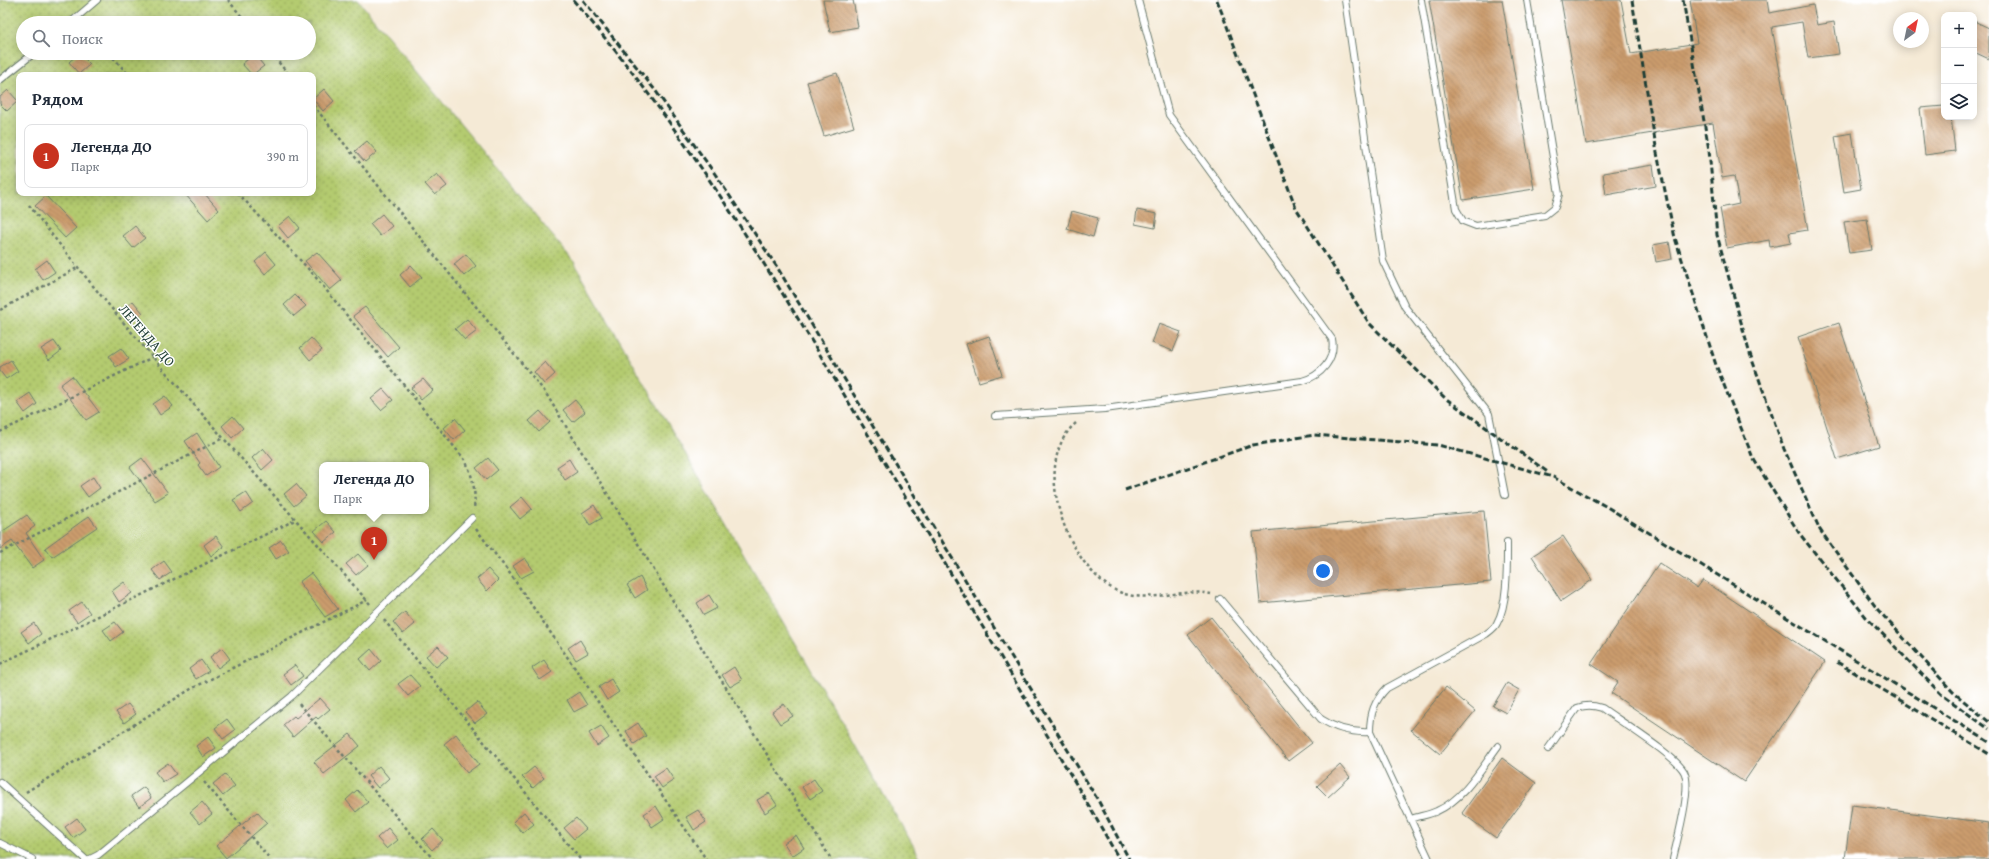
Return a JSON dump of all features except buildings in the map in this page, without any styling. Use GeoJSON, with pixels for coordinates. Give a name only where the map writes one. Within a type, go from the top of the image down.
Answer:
{"type":"FeatureCollection","features":[{"type":"Feature","properties":{"kind":"lane"},"geometry":{"type":"LineString","coordinates":[[78,16],[97,0]]}},
{"type":"Feature","properties":{"kind":"lane"},"geometry":{"type":"LineString","coordinates":[[995,416],[1105,409],[1302,381],[1311,378],[1331,358],[1334,348],[1332,339],[1169,115],[1138,0]]}},
{"type":"Feature","properties":{"kind":"lane"},"geometry":{"type":"LineString","coordinates":[[1345,0],[1383,261],[1405,307],[1489,414],[1505,495]]}},
{"type":"Feature","properties":{"kind":"lane"},"geometry":{"type":"LineString","coordinates":[[1421,0],[1456,209],[1462,221],[1476,226],[1545,215],[1555,206],[1558,200],[1559,194],[1527,0]]}},
{"type":"Feature","properties":{"kind":"lane"},"geometry":{"type":"LineString","coordinates":[[0,80],[25,60]]}},
{"type":"Feature","properties":{"kind":"lane"},"geometry":{"type":"LineString","coordinates":[[90,859],[100,857],[197,774],[292,696],[472,518]]}},
{"type":"Feature","properties":{"kind":"lane"},"geometry":{"type":"LineString","coordinates":[[1429,859],[1370,732],[1370,717],[1379,696],[1387,688],[1486,634],[1497,624],[1502,610],[1506,579],[1507,542]]}},
{"type":"Feature","properties":{"kind":"lane"},"geometry":{"type":"LineString","coordinates":[[1220,599],[1321,719],[1342,730],[1354,733],[1370,732]]}},
{"type":"Feature","properties":{"kind":"lane"},"geometry":{"type":"LineString","coordinates":[[1548,749],[1577,708],[1583,706],[1593,706],[1602,708],[1676,761],[1685,774],[1687,789],[1673,859]]}},
{"type":"Feature","properties":{"kind":"lane"},"geometry":{"type":"LineString","coordinates":[[1411,819],[1436,812],[1449,805],[1461,794],[1498,746]]}},
{"type":"Feature","properties":{"kind":"lane"},"geometry":{"type":"LineString","coordinates":[[0,782],[85,859]]}},
{"type":"Feature","properties":{"kind":"lane"},"geometry":{"type":"LineString","coordinates":[[0,843],[32,859]]}},
{"type":"Feature","properties":{"kind":"path"},"geometry":{"type":"LineString","coordinates":[[228,0],[241,16]]}},
{"type":"Feature","properties":{"kind":"path"},"geometry":{"type":"LineString","coordinates":[[115,60],[126,72]]}},
{"type":"Feature","properties":{"kind":"path"},"geometry":{"type":"LineString","coordinates":[[277,60],[287,72]]}},
{"type":"Feature","properties":{"kind":"path"},"geometry":{"type":"LineString","coordinates":[[316,109],[544,392],[830,859]]}},
{"type":"Feature","properties":{"kind":"path","name":"ЛЕГЕНДА ДО"},"geometry":{"type":"LineString","coordinates":[[29,205],[77,268],[153,357],[367,600],[580,859]]}},
{"type":"Feature","properties":{"kind":"path"},"geometry":{"type":"LineString","coordinates":[[0,310],[77,268]]}},
{"type":"Feature","properties":{"kind":"path"},"geometry":{"type":"LineString","coordinates":[[0,432],[153,357]]}},
{"type":"Feature","properties":{"kind":"path"},"geometry":{"type":"LineString","coordinates":[[1078,420],[1066,433],[1058,453],[1055,477],[1056,495],[1058,512],[1064,527],[1088,567],[1115,590],[1129,595],[1146,596],[1208,593],[1220,599]]}},
{"type":"Feature","properties":{"kind":"path"},"geometry":{"type":"LineString","coordinates":[[0,553],[223,438]]}},
{"type":"Feature","properties":{"kind":"path"},"geometry":{"type":"LineString","coordinates":[[0,664],[295,520]]}},
{"type":"Feature","properties":{"kind":"path"},"geometry":{"type":"LineString","coordinates":[[17,798],[191,689],[367,600]]}},
{"type":"Feature","properties":{"kind":"path"},"geometry":{"type":"LineString","coordinates":[[292,696],[434,859]]}},
{"type":"Feature","properties":{"kind":"path"},"geometry":{"type":"LineString","coordinates":[[197,774],[270,859]]}},
{"type":"Feature","properties":{"kind":"green space"},"geometry":{"type":"Polygon","coordinates":[[[0,0],[358,0],[574,262],[921,859],[0,859],[0,0]]]}},
{"type":"Feature","properties":{"kind":"railway"},"geometry":{"type":"LineString","coordinates":[[573,0],[614,49],[653,100],[726,204],[860,421],[1119,859]]}},
{"type":"Feature","properties":{"kind":"railway"},"geometry":{"type":"LineString","coordinates":[[583,0],[655,90],[715,174],[777,267],[1099,802],[1129,859]]}},
{"type":"Feature","properties":{"kind":"railway"},"geometry":{"type":"LineString","coordinates":[[1217,0],[1296,208],[1369,323],[1445,398],[1549,473]]}},
{"type":"Feature","properties":{"kind":"railway"},"geometry":{"type":"LineString","coordinates":[[1632,0],[1657,153],[1675,238],[1716,365],[1753,458],[1799,533],[1866,617],[1941,694],[1989,729]]}},
{"type":"Feature","properties":{"kind":"railway"},"geometry":{"type":"LineString","coordinates":[[1683,0],[1709,150],[1717,235],[1749,351],[1784,449],[1820,530],[1878,610],[1953,692],[1989,722]]}},
{"type":"Feature","properties":{"kind":"railway"},"geometry":{"type":"LineString","coordinates":[[1125,490],[1253,445],[1314,435],[1438,445],[1553,477],[1607,507],[1989,742]]}},
{"type":"Feature","properties":{"kind":"railway"},"geometry":{"type":"LineString","coordinates":[[1837,662],[1989,754]]}},
{"type":"Feature","properties":{"kind":"place","name":"Легенда ДО"},"geometry":{"type":"Point","coordinates":[374,560]}}]}
